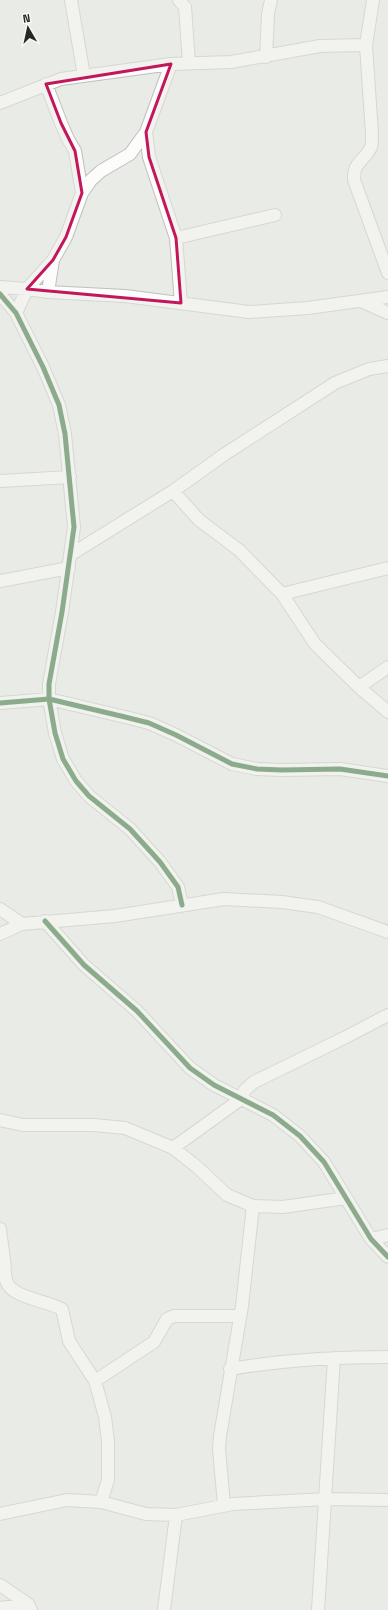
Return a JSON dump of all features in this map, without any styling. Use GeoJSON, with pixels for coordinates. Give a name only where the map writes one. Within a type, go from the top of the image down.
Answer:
{"type":"FeatureCollection","features":[{"type":"Feature","properties":{"kind":"street"},"geometry":{"type":"LineString","coordinates":[[71,0],[84,76]]}},
{"type":"Feature","properties":{"kind":"street"},"geometry":{"type":"LineString","coordinates":[[179,0],[185,7],[189,63]]}},
{"type":"Feature","properties":{"kind":"street"},"geometry":{"type":"LineString","coordinates":[[266,56],[268,14],[271,0]]}},
{"type":"Feature","properties":{"kind":"street"},"geometry":{"type":"LineString","coordinates":[[373,0],[366,45],[372,134],[371,146],[356,165],[353,172],[354,180],[388,273]]}},
{"type":"Feature","properties":{"kind":"street"},"geometry":{"type":"LineString","coordinates":[[0,104],[61,79],[170,64],[231,62],[320,46],[366,45]]}},
{"type":"Feature","properties":{"kind":"street"},"geometry":{"type":"LineString","coordinates":[[16,313],[27,289],[53,260],[66,237],[82,193],[91,180],[101,171],[135,149],[146,132],[170,64]]}},
{"type":"Feature","properties":{"kind":"street"},"geometry":{"type":"LineString","coordinates":[[46,84],[68,140],[75,151],[82,193]]}},
{"type":"Feature","properties":{"kind":"street"},"geometry":{"type":"LineString","coordinates":[[146,132],[151,164],[176,238],[181,302]]}},
{"type":"Feature","properties":{"kind":"street"},"geometry":{"type":"LineString","coordinates":[[176,238],[275,215]]}},
{"type":"Feature","properties":{"kind":"street"},"geometry":{"type":"LineString","coordinates":[[48,292],[53,260]]}},
{"type":"Feature","properties":{"kind":"street"},"geometry":{"type":"LineString","coordinates":[[0,287],[48,292],[124,296],[181,302],[249,312],[308,308],[388,299]]}},
{"type":"Feature","properties":{"kind":"street"},"geometry":{"type":"LineString","coordinates":[[0,294],[16,313],[43,367],[59,405],[65,434],[74,526],[69,568],[51,663],[49,699],[55,733],[63,759],[76,781],[89,796],[130,829],[160,862],[178,887],[182,905]]}},
{"type":"Feature","properties":{"kind":"street"},"geometry":{"type":"LineString","coordinates":[[362,301],[388,313]]}},
{"type":"Feature","properties":{"kind":"street"},"geometry":{"type":"LineString","coordinates":[[70,555],[173,491],[225,454],[335,383],[369,369],[388,366]]}},
{"type":"Feature","properties":{"kind":"street"},"geometry":{"type":"LineString","coordinates":[[0,481],[70,478]]}},
{"type":"Feature","properties":{"kind":"street"},"geometry":{"type":"LineString","coordinates":[[173,491],[199,520],[239,550],[282,594],[315,644],[359,687],[388,712]]}},
{"type":"Feature","properties":{"kind":"street"},"geometry":{"type":"LineString","coordinates":[[0,581],[69,568]]}},
{"type":"Feature","properties":{"kind":"street"},"geometry":{"type":"LineString","coordinates":[[282,594],[388,568]]}},
{"type":"Feature","properties":{"kind":"street"},"geometry":{"type":"LineString","coordinates":[[359,687],[388,667]]}},
{"type":"Feature","properties":{"kind":"street"},"geometry":{"type":"LineString","coordinates":[[0,703],[49,699],[148,723],[232,764],[257,769],[340,769],[388,776]]}},
{"type":"Feature","properties":{"kind":"street"},"geometry":{"type":"LineString","coordinates":[[0,934],[22,924],[115,916],[224,899],[282,902],[318,908],[388,932]]}},
{"type":"Feature","properties":{"kind":"street"},"geometry":{"type":"LineString","coordinates":[[0,909],[22,924]]}},
{"type":"Feature","properties":{"kind":"street"},"geometry":{"type":"LineString","coordinates":[[45,921],[84,965],[137,1011],[190,1068],[214,1085],[273,1115],[300,1136],[324,1162],[371,1239],[388,1257]]}},
{"type":"Feature","properties":{"kind":"street"},"geometry":{"type":"LineString","coordinates":[[173,1148],[241,1099],[245,1090],[254,1082],[388,1015]]}},
{"type":"Feature","properties":{"kind":"street"},"geometry":{"type":"LineString","coordinates":[[0,1120],[23,1125],[94,1125],[125,1128],[173,1148],[184,1155],[227,1195],[253,1206],[283,1207],[346,1198]]}},
{"type":"Feature","properties":{"kind":"street"},"geometry":{"type":"LineString","coordinates":[[224,1505],[219,1449],[230,1370],[240,1316],[253,1206]]}},
{"type":"Feature","properties":{"kind":"street"},"geometry":{"type":"LineString","coordinates":[[0,1229],[5,1262],[4,1276],[8,1286],[16,1292],[49,1302],[62,1309],[69,1342],[94,1381],[105,1417],[108,1441],[108,1480],[101,1502]]}},
{"type":"Feature","properties":{"kind":"street"},"geometry":{"type":"LineString","coordinates":[[371,1239],[388,1236]]}},
{"type":"Feature","properties":{"kind":"street"},"geometry":{"type":"LineString","coordinates":[[94,1381],[154,1342],[167,1318],[182,1316],[240,1316]]}},
{"type":"Feature","properties":{"kind":"street"},"geometry":{"type":"LineString","coordinates":[[230,1370],[264,1364],[334,1358],[388,1357]]}},
{"type":"Feature","properties":{"kind":"street"},"geometry":{"type":"LineString","coordinates":[[318,1610],[334,1358]]}},
{"type":"Feature","properties":{"kind":"street"},"geometry":{"type":"LineString","coordinates":[[0,1514],[67,1500],[101,1502],[146,1514],[176,1515],[224,1505],[326,1499],[388,1500]]}},
{"type":"Feature","properties":{"kind":"street"},"geometry":{"type":"LineString","coordinates":[[164,1610],[176,1515]]}},
{"type":"Feature","properties":{"kind":"street"},"geometry":{"type":"LineString","coordinates":[[0,1586],[30,1607]]}},
{"type":"Feature","properties":{"kind":"street"},"geometry":{"type":"LineString","coordinates":[[0,1608],[30,1607]]}},
{"type":"Feature","properties":{"kind":"highlighted area"},"geometry":{"type":"Polygon","coordinates":[[[171,64],[146,132],[149,157],[176,238],[181,303],[27,289],[53,260],[66,237],[82,193],[75,151],[61,123],[46,84],[171,64]]]}},
{"type":"Feature","properties":{"kind":"cycle path"},"geometry":{"type":"LineString","coordinates":[[0,294],[16,313],[43,367],[59,405],[65,434],[74,527],[62,612],[49,684],[49,699],[55,733],[63,759],[76,781],[89,796],[130,829],[160,862],[178,887],[182,905]]}},
{"type":"Feature","properties":{"kind":"cycle path"},"geometry":{"type":"LineString","coordinates":[[0,703],[49,699],[149,723],[232,764],[257,769],[340,769],[388,776]]}},
{"type":"Feature","properties":{"kind":"cycle path"},"geometry":{"type":"LineString","coordinates":[[45,921],[84,965],[137,1011],[190,1068],[214,1085],[273,1115],[300,1136],[324,1162],[371,1239],[388,1257]]}}]}
